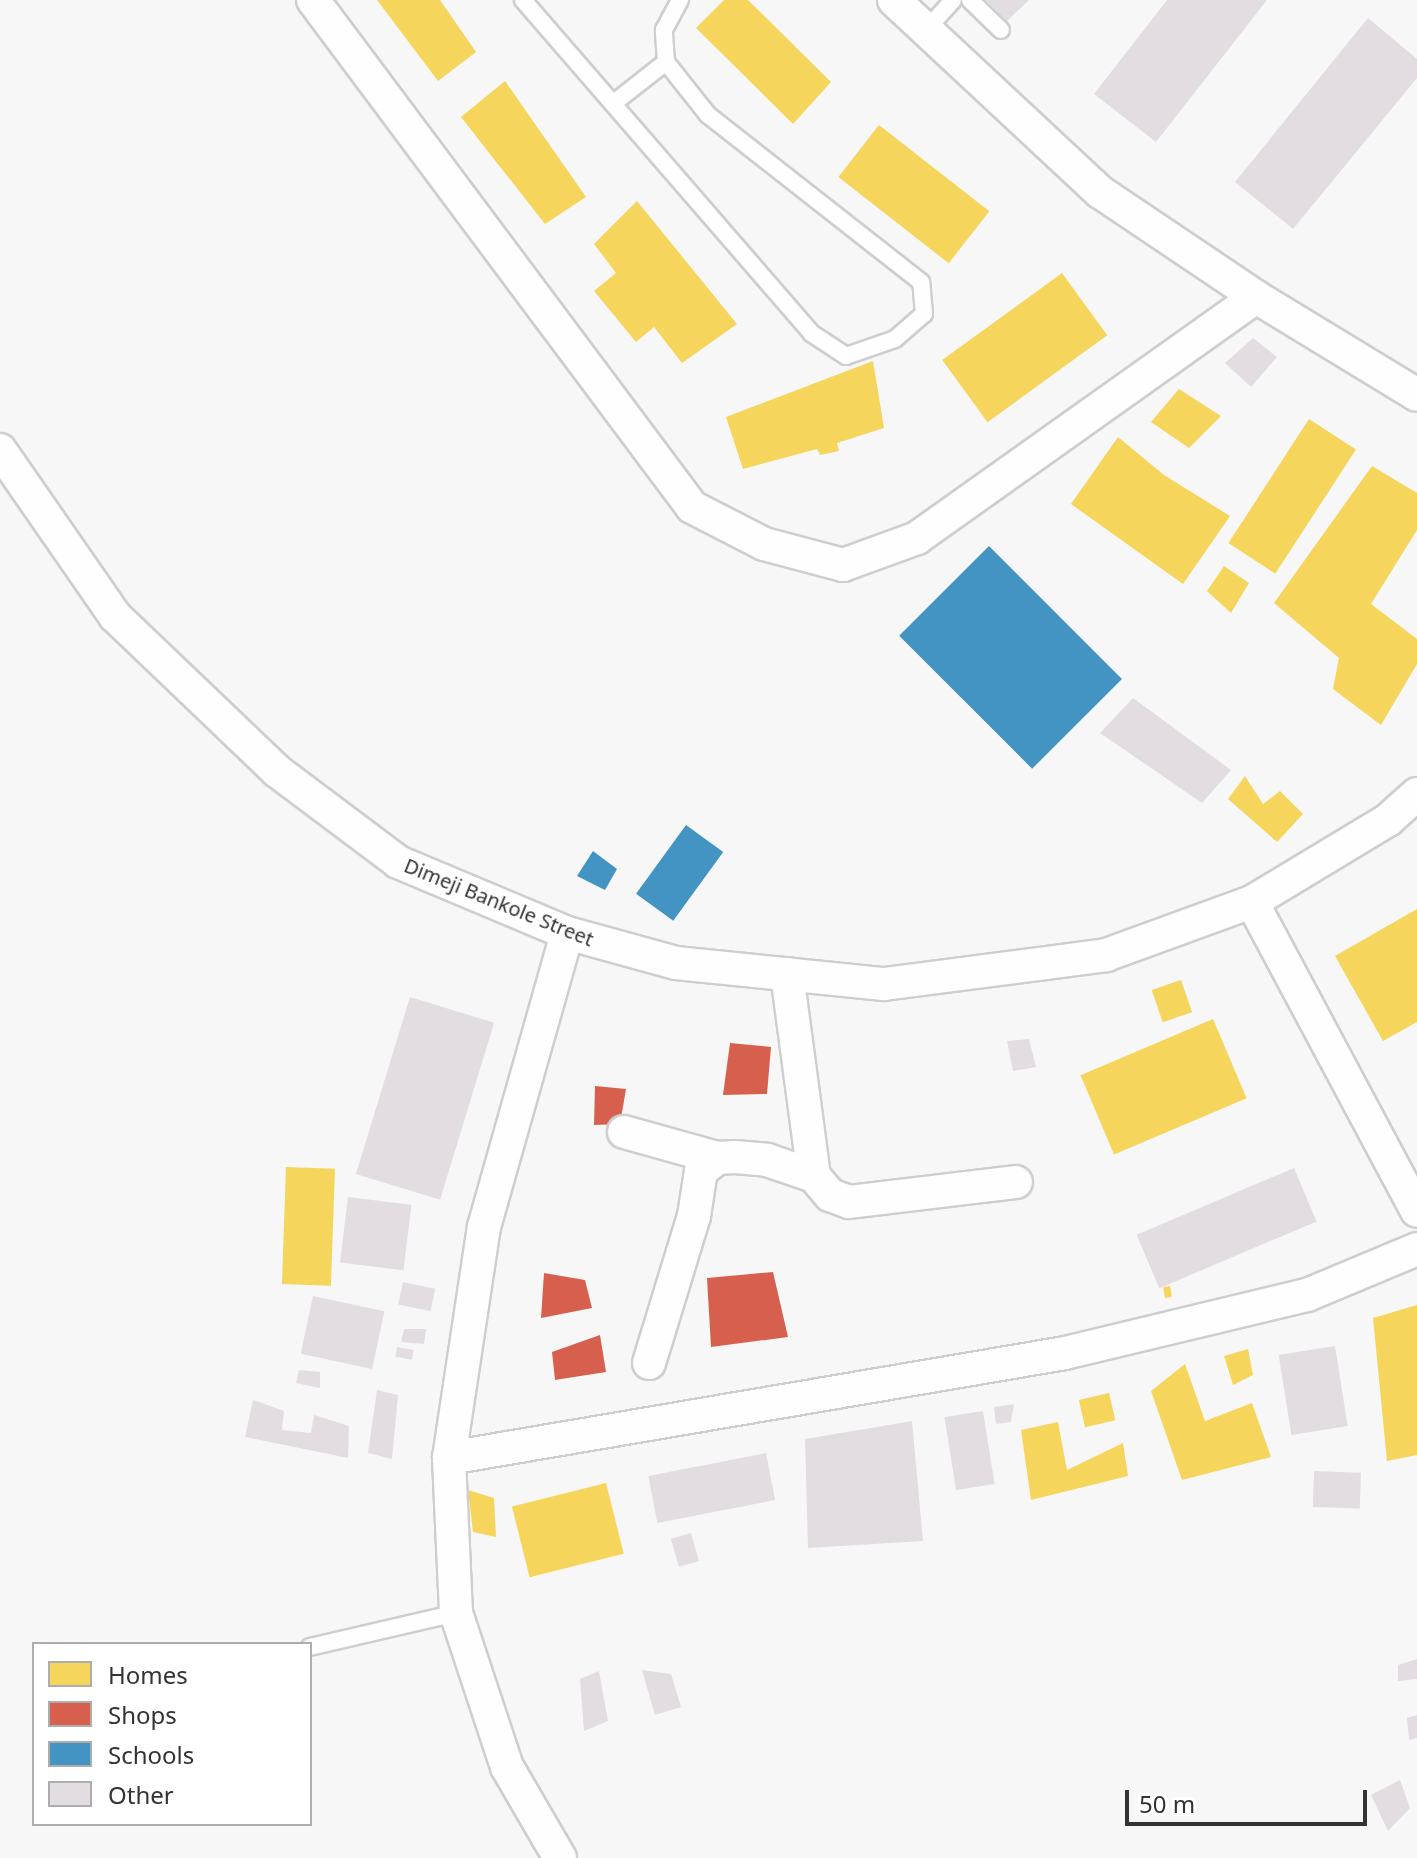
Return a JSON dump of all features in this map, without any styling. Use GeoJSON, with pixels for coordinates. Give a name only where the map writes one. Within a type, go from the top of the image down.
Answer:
{"type":"FeatureCollection","features":[{"type":"Feature","properties":{"kind":"street"},"geometry":{"type":"LineString","coordinates":[[313,0],[692,507],[764,544],[843,565],[917,538],[1256,297]]}},
{"type":"Feature","properties":{"kind":"street"},"geometry":{"type":"LineString","coordinates":[[894,0],[1100,192],[1256,297],[1417,395]]}},
{"type":"Feature","properties":{"kind":"street","name":"Dimeji Bankole Street"},"geometry":{"type":"LineString","coordinates":[[0,450],[115,616],[277,771],[398,862],[567,933],[676,963],[884,984],[1106,955],[1252,902],[1388,820],[1417,794]]}},
{"type":"Feature","properties":{"kind":"street"},"geometry":{"type":"LineString","coordinates":[[1252,902],[1417,1211]]}},
{"type":"Feature","properties":{"kind":"street"},"geometry":{"type":"LineString","coordinates":[[560,1858],[507,1767],[456,1613],[449,1458],[484,1227],[567,933]]}},
{"type":"Feature","properties":{"kind":"street"},"geometry":{"type":"LineString","coordinates":[[787,974],[814,1176]]}},
{"type":"Feature","properties":{"kind":"street"},"geometry":{"type":"LineString","coordinates":[[624,1132],[717,1158],[767,1160],[814,1176],[830,1195],[849,1202],[1016,1182]]}},
{"type":"Feature","properties":{"kind":"street"},"geometry":{"type":"LineString","coordinates":[[649,1363],[694,1216],[701,1171],[717,1158]]}},
{"type":"Feature","properties":{"kind":"street"},"geometry":{"type":"LineString","coordinates":[[449,1458],[1065,1353],[1307,1295],[1417,1249]]}},
{"type":"Feature","properties":{"kind":"lane"},"geometry":{"type":"LineString","coordinates":[[523,0],[615,102],[811,333],[846,356],[895,339],[924,314],[921,282],[708,115],[666,62],[664,30],[680,0]]}},
{"type":"Feature","properties":{"kind":"lane"},"geometry":{"type":"LineString","coordinates":[[926,30],[953,0]]}},
{"type":"Feature","properties":{"kind":"lane"},"geometry":{"type":"LineString","coordinates":[[970,0],[1001,30]]}},
{"type":"Feature","properties":{"kind":"lane"},"geometry":{"type":"LineString","coordinates":[[615,102],[666,62]]}},
{"type":"Feature","properties":{"kind":"lane"},"geometry":{"type":"LineString","coordinates":[[312,1647],[456,1613]]}},
{"type":"Feature","properties":{"kind":"building: Homes"},"geometry":{"type":"Polygon","coordinates":[[[377,0],[440,0],[476,52],[438,81],[377,0]]]}},
{"type":"Feature","properties":{"kind":"building: Homes"},"geometry":{"type":"Polygon","coordinates":[[[724,0],[748,0],[831,82],[793,124],[696,28],[724,0]]]}},
{"type":"Feature","properties":{"kind":"building: Homes"},"geometry":{"type":"Polygon","coordinates":[[[505,81],[586,197],[545,224],[461,117],[505,81]]]}},
{"type":"Feature","properties":{"kind":"building: Homes"},"geometry":{"type":"Polygon","coordinates":[[[879,125],[989,211],[949,263],[838,177],[879,125]]]}},
{"type":"Feature","properties":{"kind":"building: Homes"},"geometry":{"type":"Polygon","coordinates":[[[637,201],[737,324],[682,363],[654,327],[636,342],[594,291],[616,273],[594,244],[637,201]]]}},
{"type":"Feature","properties":{"kind":"building: Homes"},"geometry":{"type":"Polygon","coordinates":[[[1062,273],[1107,335],[988,422],[942,360],[1062,273]]]}},
{"type":"Feature","properties":{"kind":"building: Homes"},"geometry":{"type":"Polygon","coordinates":[[[873,361],[884,428],[837,443],[839,451],[820,455],[817,449],[743,469],[726,417],[873,361]]]}},
{"type":"Feature","properties":{"kind":"building: Homes"},"geometry":{"type":"Polygon","coordinates":[[[1179,389],[1221,416],[1189,448],[1151,422],[1179,389]]]}},
{"type":"Feature","properties":{"kind":"building: Homes"},"geometry":{"type":"Polygon","coordinates":[[[1309,419],[1356,449],[1275,574],[1228,543],[1309,419]]]}},
{"type":"Feature","properties":{"kind":"building: Homes"},"geometry":{"type":"Polygon","coordinates":[[[1118,437],[1164,475],[1230,516],[1183,584],[1071,504],[1118,437]]]}},
{"type":"Feature","properties":{"kind":"building: Homes"},"geometry":{"type":"Polygon","coordinates":[[[1372,466],[1417,493],[1417,530],[1371,604],[1417,639],[1417,664],[1381,725],[1333,689],[1339,658],[1274,603],[1372,466]]]}},
{"type":"Feature","properties":{"kind":"building: Homes"},"geometry":{"type":"Polygon","coordinates":[[[1224,566],[1249,583],[1231,613],[1207,591],[1224,566]]]}},
{"type":"Feature","properties":{"kind":"building: Homes"},"geometry":{"type":"Polygon","coordinates":[[[1245,776],[1263,804],[1280,791],[1303,814],[1277,842],[1228,799],[1245,776]]]}},
{"type":"Feature","properties":{"kind":"building: Homes"},"geometry":{"type":"Polygon","coordinates":[[[1417,909],[1417,1022],[1383,1041],[1335,956],[1417,909]]]}},
{"type":"Feature","properties":{"kind":"building: Homes"},"geometry":{"type":"Polygon","coordinates":[[[1181,980],[1192,1012],[1163,1022],[1152,990],[1181,980]]]}},
{"type":"Feature","properties":{"kind":"building: Homes"},"geometry":{"type":"Polygon","coordinates":[[[1213,1019],[1247,1098],[1114,1154],[1080,1075],[1213,1019]]]}},
{"type":"Feature","properties":{"kind":"building: Homes"},"geometry":{"type":"Polygon","coordinates":[[[286,1167],[335,1169],[331,1286],[282,1284],[286,1167]]]}},
{"type":"Feature","properties":{"kind":"building: Homes"},"geometry":{"type":"Polygon","coordinates":[[[1170,1286],[1172,1297],[1165,1298],[1163,1287],[1170,1286]]]}},
{"type":"Feature","properties":{"kind":"building: Homes"},"geometry":{"type":"Polygon","coordinates":[[[1417,1305],[1417,1455],[1387,1461],[1373,1318],[1417,1305]]]}},
{"type":"Feature","properties":{"kind":"building: Homes"},"geometry":{"type":"Polygon","coordinates":[[[1248,1349],[1253,1375],[1233,1385],[1224,1356],[1248,1349]]]}},
{"type":"Feature","properties":{"kind":"building: Homes"},"geometry":{"type":"Polygon","coordinates":[[[1185,1364],[1205,1421],[1252,1403],[1271,1457],[1182,1480],[1151,1391],[1185,1364]]]}},
{"type":"Feature","properties":{"kind":"building: Homes"},"geometry":{"type":"Polygon","coordinates":[[[1109,1393],[1115,1420],[1085,1427],[1079,1400],[1109,1393]]]}},
{"type":"Feature","properties":{"kind":"building: Homes"},"geometry":{"type":"Polygon","coordinates":[[[1058,1422],[1067,1470],[1123,1443],[1128,1476],[1031,1500],[1021,1430],[1058,1422]]]}},
{"type":"Feature","properties":{"kind":"building: Homes"},"geometry":{"type":"Polygon","coordinates":[[[606,1483],[624,1554],[530,1577],[512,1506],[606,1483]]]}},
{"type":"Feature","properties":{"kind":"building: Homes"},"geometry":{"type":"Polygon","coordinates":[[[468,1490],[494,1498],[496,1537],[473,1532],[468,1490]]]}},
{"type":"Feature","properties":{"kind":"building: Shops"},"geometry":{"type":"Polygon","coordinates":[[[730,1043],[771,1047],[767,1094],[723,1095],[730,1043]]]}},
{"type":"Feature","properties":{"kind":"building: Shops"},"geometry":{"type":"Polygon","coordinates":[[[595,1086],[626,1089],[620,1124],[594,1125],[595,1086]]]}},
{"type":"Feature","properties":{"kind":"building: Shops"},"geometry":{"type":"Polygon","coordinates":[[[773,1272],[788,1337],[711,1347],[707,1278],[773,1272]]]}},
{"type":"Feature","properties":{"kind":"building: Shops"},"geometry":{"type":"Polygon","coordinates":[[[544,1273],[585,1280],[592,1308],[541,1318],[544,1273]]]}},
{"type":"Feature","properties":{"kind":"building: Shops"},"geometry":{"type":"Polygon","coordinates":[[[600,1335],[606,1372],[555,1380],[552,1352],[600,1335]]]}},
{"type":"Feature","properties":{"kind":"building: Schools"},"geometry":{"type":"Polygon","coordinates":[[[989,546],[1122,679],[1032,769],[899,636],[989,546]]]}},
{"type":"Feature","properties":{"kind":"building: Schools"},"geometry":{"type":"Polygon","coordinates":[[[686,825],[723,852],[673,921],[636,894],[686,825]]]}},
{"type":"Feature","properties":{"kind":"building: Schools"},"geometry":{"type":"Polygon","coordinates":[[[593,851],[617,869],[605,890],[577,876],[593,851]]]}},
{"type":"Feature","properties":{"kind":"building: Other"},"geometry":{"type":"Polygon","coordinates":[[[986,0],[1029,0],[1007,21],[986,0]]]}},
{"type":"Feature","properties":{"kind":"building: Other"},"geometry":{"type":"Polygon","coordinates":[[[1167,0],[1267,0],[1156,142],[1094,94],[1167,0]]]}},
{"type":"Feature","properties":{"kind":"building: Other"},"geometry":{"type":"Polygon","coordinates":[[[1368,18],[1417,59],[1417,78],[1293,229],[1235,182],[1368,18]]]}},
{"type":"Feature","properties":{"kind":"building: Other"},"geometry":{"type":"Polygon","coordinates":[[[1253,338],[1277,357],[1251,387],[1225,363],[1253,338]]]}},
{"type":"Feature","properties":{"kind":"building: Other"},"geometry":{"type":"Polygon","coordinates":[[[1133,698],[1231,770],[1202,803],[1100,733],[1133,698]]]}},
{"type":"Feature","properties":{"kind":"building: Other"},"geometry":{"type":"Polygon","coordinates":[[[410,997],[494,1023],[440,1200],[356,1174],[410,997]]]}},
{"type":"Feature","properties":{"kind":"building: Other"},"geometry":{"type":"Polygon","coordinates":[[[1029,1039],[1036,1067],[1013,1071],[1007,1041],[1029,1039]]]}},
{"type":"Feature","properties":{"kind":"building: Other"},"geometry":{"type":"Polygon","coordinates":[[[1294,1168],[1317,1221],[1159,1288],[1137,1235],[1294,1168]]]}},
{"type":"Feature","properties":{"kind":"building: Other"},"geometry":{"type":"Polygon","coordinates":[[[348,1197],[412,1205],[403,1270],[340,1263],[348,1197]]]}},
{"type":"Feature","properties":{"kind":"building: Other"},"geometry":{"type":"Polygon","coordinates":[[[403,1282],[435,1289],[430,1311],[398,1304],[403,1282]]]}},
{"type":"Feature","properties":{"kind":"building: Other"},"geometry":{"type":"Polygon","coordinates":[[[313,1296],[384,1311],[372,1369],[301,1354],[313,1296]]]}},
{"type":"Feature","properties":{"kind":"building: Other"},"geometry":{"type":"Polygon","coordinates":[[[404,1329],[426,1329],[424,1344],[401,1342],[404,1329]]]}},
{"type":"Feature","properties":{"kind":"building: Other"},"geometry":{"type":"Polygon","coordinates":[[[1335,1346],[1348,1426],[1291,1435],[1279,1355],[1335,1346]]]}},
{"type":"Feature","properties":{"kind":"building: Other"},"geometry":{"type":"Polygon","coordinates":[[[397,1347],[414,1350],[412,1360],[395,1357],[397,1347]]]}},
{"type":"Feature","properties":{"kind":"building: Other"},"geometry":{"type":"Polygon","coordinates":[[[299,1370],[320,1372],[320,1388],[296,1383],[299,1370]]]}},
{"type":"Feature","properties":{"kind":"building: Other"},"geometry":{"type":"Polygon","coordinates":[[[377,1390],[398,1395],[392,1459],[368,1453],[377,1390]]]}},
{"type":"Feature","properties":{"kind":"building: Other"},"geometry":{"type":"Polygon","coordinates":[[[253,1400],[284,1411],[282,1430],[311,1433],[314,1415],[349,1426],[348,1458],[245,1437],[253,1400]]]}},
{"type":"Feature","properties":{"kind":"building: Other"},"geometry":{"type":"Polygon","coordinates":[[[1014,1404],[1011,1422],[996,1424],[994,1407],[1014,1404]]]}},
{"type":"Feature","properties":{"kind":"building: Other"},"geometry":{"type":"Polygon","coordinates":[[[983,1411],[995,1484],[956,1490],[944,1417],[983,1411]]]}},
{"type":"Feature","properties":{"kind":"building: Other"},"geometry":{"type":"Polygon","coordinates":[[[912,1421],[923,1541],[808,1548],[805,1439],[912,1421]]]}},
{"type":"Feature","properties":{"kind":"building: Other"},"geometry":{"type":"Polygon","coordinates":[[[766,1453],[775,1500],[657,1523],[648,1476],[766,1453]]]}},
{"type":"Feature","properties":{"kind":"building: Other"},"geometry":{"type":"Polygon","coordinates":[[[1314,1471],[1361,1473],[1360,1509],[1313,1507],[1314,1471]]]}},
{"type":"Feature","properties":{"kind":"building: Other"},"geometry":{"type":"Polygon","coordinates":[[[691,1533],[699,1561],[679,1567],[671,1539],[691,1533]]]}},
{"type":"Feature","properties":{"kind":"building: Other"},"geometry":{"type":"Polygon","coordinates":[[[1417,1659],[1417,1679],[1398,1681],[1398,1665],[1417,1659]]]}},
{"type":"Feature","properties":{"kind":"building: Other"},"geometry":{"type":"Polygon","coordinates":[[[642,1670],[671,1674],[681,1707],[655,1715],[642,1670]]]}},
{"type":"Feature","properties":{"kind":"building: Other"},"geometry":{"type":"Polygon","coordinates":[[[599,1671],[608,1721],[584,1731],[580,1679],[599,1671]]]}},
{"type":"Feature","properties":{"kind":"building: Other"},"geometry":{"type":"Polygon","coordinates":[[[1417,1715],[1417,1738],[1409,1740],[1407,1718],[1417,1715]]]}},
{"type":"Feature","properties":{"kind":"building: Other"},"geometry":{"type":"Polygon","coordinates":[[[1400,1780],[1410,1808],[1388,1831],[1371,1795],[1400,1780]]]}}]}
